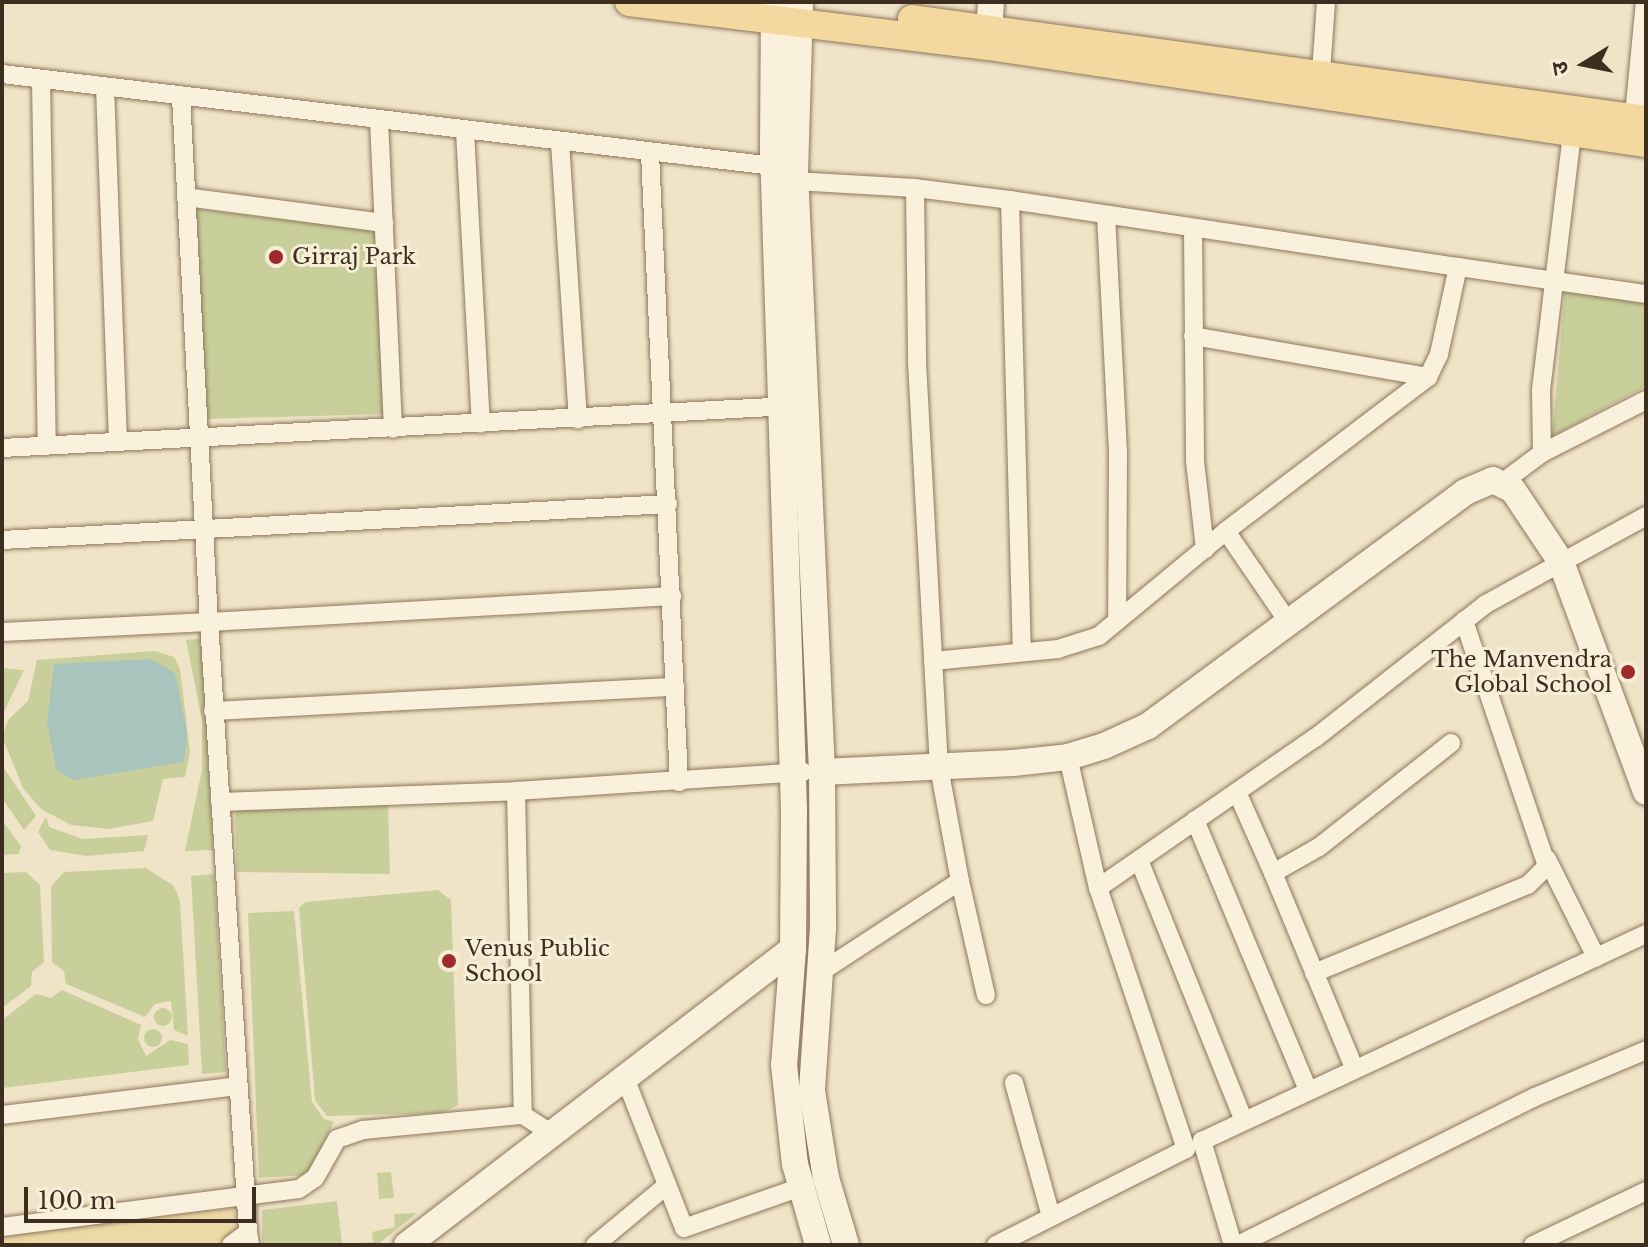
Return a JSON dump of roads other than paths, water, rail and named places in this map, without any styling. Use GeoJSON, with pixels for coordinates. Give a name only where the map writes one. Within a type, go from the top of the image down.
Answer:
{"type":"FeatureCollection","features":[{"type":"Feature","properties":{"kind":"main road"},"geometry":{"type":"LineString","coordinates":[[629,2],[789,9],[989,25],[1572,134],[1639,131]]}},
{"type":"Feature","properties":{"kind":"main road"},"geometry":{"type":"LineString","coordinates":[[1320,87],[1639,131]]}},
{"type":"Feature","properties":{"kind":"street"},"geometry":{"type":"LineString","coordinates":[[1320,87],[1326,2]]}},
{"type":"Feature","properties":{"kind":"street"},"geometry":{"type":"LineString","coordinates":[[1639,131],[1645,2]]}},
{"type":"Feature","properties":{"kind":"street"},"geometry":{"type":"LineString","coordinates":[[789,9],[784,174],[793,406],[793,949],[784,1079],[801,1187],[818,1245]]}},
{"type":"Feature","properties":{"kind":"street"},"geometry":{"type":"LineString","coordinates":[[2,74],[1010,200],[1646,294]]}},
{"type":"Feature","properties":{"kind":"street"},"geometry":{"type":"LineString","coordinates":[[41,79],[47,444]]}},
{"type":"Feature","properties":{"kind":"street"},"geometry":{"type":"LineString","coordinates":[[105,87],[118,439]]}},
{"type":"Feature","properties":{"kind":"street"},"geometry":{"type":"LineString","coordinates":[[181,97],[206,526],[213,711],[249,1238],[231,1245]]}},
{"type":"Feature","properties":{"kind":"street"},"geometry":{"type":"LineString","coordinates":[[379,120],[393,429]]}},
{"type":"Feature","properties":{"kind":"street"},"geometry":{"type":"LineString","coordinates":[[465,131],[481,424]]}},
{"type":"Feature","properties":{"kind":"street"},"geometry":{"type":"LineString","coordinates":[[1542,453],[1541,390],[1572,134]]}},
{"type":"Feature","properties":{"kind":"street"},"geometry":{"type":"LineString","coordinates":[[560,142],[578,419]]}},
{"type":"Feature","properties":{"kind":"street"},"geometry":{"type":"LineString","coordinates":[[650,153],[665,414],[679,782]]}},
{"type":"Feature","properties":{"kind":"street"},"geometry":{"type":"LineString","coordinates":[[915,188],[916,332],[939,767],[960,881],[986,995]]}},
{"type":"Feature","properties":{"kind":"street"},"geometry":{"type":"LineString","coordinates":[[186,197],[384,223]]}},
{"type":"Feature","properties":{"kind":"street"},"geometry":{"type":"LineString","coordinates":[[1010,200],[1022,652]]}},
{"type":"Feature","properties":{"kind":"street"},"geometry":{"type":"LineString","coordinates":[[1106,215],[1118,454],[1117,621]]}},
{"type":"Feature","properties":{"kind":"street"},"geometry":{"type":"LineString","coordinates":[[1193,228],[1195,461],[1205,549]]}},
{"type":"Feature","properties":{"kind":"street"},"geometry":{"type":"LineString","coordinates":[[933,661],[1022,652],[1081,642],[1117,621],[1226,531],[1428,377],[1439,354],[1458,267]]}},
{"type":"Feature","properties":{"kind":"street"},"geometry":{"type":"LineString","coordinates":[[1193,336],[1428,377]]}},
{"type":"Feature","properties":{"kind":"street"},"geometry":{"type":"LineString","coordinates":[[220,802],[516,791],[1068,757],[1148,726],[1287,620],[1465,492],[1503,482],[1542,453],[1646,400]]}},
{"type":"Feature","properties":{"kind":"street"},"geometry":{"type":"LineString","coordinates":[[2,448],[200,433],[393,429],[793,406]]}},
{"type":"Feature","properties":{"kind":"street"},"geometry":{"type":"LineString","coordinates":[[793,406],[822,772],[823,928],[812,1091],[826,1178],[846,1245]]}},
{"type":"Feature","properties":{"kind":"street"},"geometry":{"type":"LineString","coordinates":[[1503,482],[1528,510],[1561,562],[1646,792]]}},
{"type":"Feature","properties":{"kind":"street"},"geometry":{"type":"LineString","coordinates":[[2,540],[206,526],[668,504]]}},
{"type":"Feature","properties":{"kind":"street"},"geometry":{"type":"LineString","coordinates":[[1098,888],[1315,738],[1464,621],[1561,562],[1646,516]]}},
{"type":"Feature","properties":{"kind":"street"},"geometry":{"type":"LineString","coordinates":[[1226,531],[1287,620]]}},
{"type":"Feature","properties":{"kind":"street"},"geometry":{"type":"LineString","coordinates":[[2,632],[672,596]]}},
{"type":"Feature","properties":{"kind":"street"},"geometry":{"type":"LineString","coordinates":[[1464,621],[1547,859],[1596,957]]}},
{"type":"Feature","properties":{"kind":"street"},"geometry":{"type":"LineString","coordinates":[[213,711],[675,687]]}},
{"type":"Feature","properties":{"kind":"street"},"geometry":{"type":"LineString","coordinates":[[1273,873],[1319,847],[1451,743]]}},
{"type":"Feature","properties":{"kind":"street"},"geometry":{"type":"LineString","coordinates":[[1068,757],[1098,888],[1194,1145],[1235,1245],[1535,1097],[1646,1050]]}},
{"type":"Feature","properties":{"kind":"street"},"geometry":{"type":"LineString","coordinates":[[516,791],[523,1115]]}},
{"type":"Feature","properties":{"kind":"street"},"geometry":{"type":"LineString","coordinates":[[1237,792],[1354,1068]]}},
{"type":"Feature","properties":{"kind":"street"},"geometry":{"type":"LineString","coordinates":[[1195,820],[1308,1090]]}},
{"type":"Feature","properties":{"kind":"street"},"geometry":{"type":"LineString","coordinates":[[1314,973],[1528,885],[1544,872],[1547,859]]}},
{"type":"Feature","properties":{"kind":"street"},"geometry":{"type":"LineString","coordinates":[[1139,860],[1244,1121]]}},
{"type":"Feature","properties":{"kind":"street"},"geometry":{"type":"LineString","coordinates":[[818,974],[960,881]]}},
{"type":"Feature","properties":{"kind":"street"},"geometry":{"type":"LineString","coordinates":[[407,1245],[823,928]]}},
{"type":"Feature","properties":{"kind":"street"},"geometry":{"type":"LineString","coordinates":[[996,1245],[1308,1090],[1646,934]]}},
{"type":"Feature","properties":{"kind":"street"},"geometry":{"type":"LineString","coordinates":[[625,1078],[687,1236],[801,1187]]}},
{"type":"Feature","properties":{"kind":"street"},"geometry":{"type":"LineString","coordinates":[[1014,1083],[1051,1216]]}},
{"type":"Feature","properties":{"kind":"street"},"geometry":{"type":"LineString","coordinates":[[2,1115],[238,1086]]}},
{"type":"Feature","properties":{"kind":"street"},"geometry":{"type":"LineString","coordinates":[[2,1227],[245,1197],[307,1186],[327,1150],[346,1133],[523,1115],[551,1133]]}},
{"type":"Feature","properties":{"kind":"street"},"geometry":{"type":"LineString","coordinates":[[595,1245],[667,1185]]}},
{"type":"Feature","properties":{"kind":"street"},"geometry":{"type":"LineString","coordinates":[[1533,1245],[1646,1191]]}},
{"type":"Feature","properties":{"kind":"water"},"geometry":{"type":"Polygon","coordinates":[[[151,659],[175,673],[187,733],[184,762],[73,780],[56,769],[47,721],[54,664],[151,659]]]}},
{"type":"Feature","properties":{"kind":"place","name":"Girraj Park"},"geometry":{"type":"Point","coordinates":[276,257]}},
{"type":"Feature","properties":{"kind":"place","name":"The Manvendra Global School"},"geometry":{"type":"Point","coordinates":[1628,672]}},
{"type":"Feature","properties":{"kind":"place","name":"Venus Public School"},"geometry":{"type":"Point","coordinates":[449,961]}}]}
